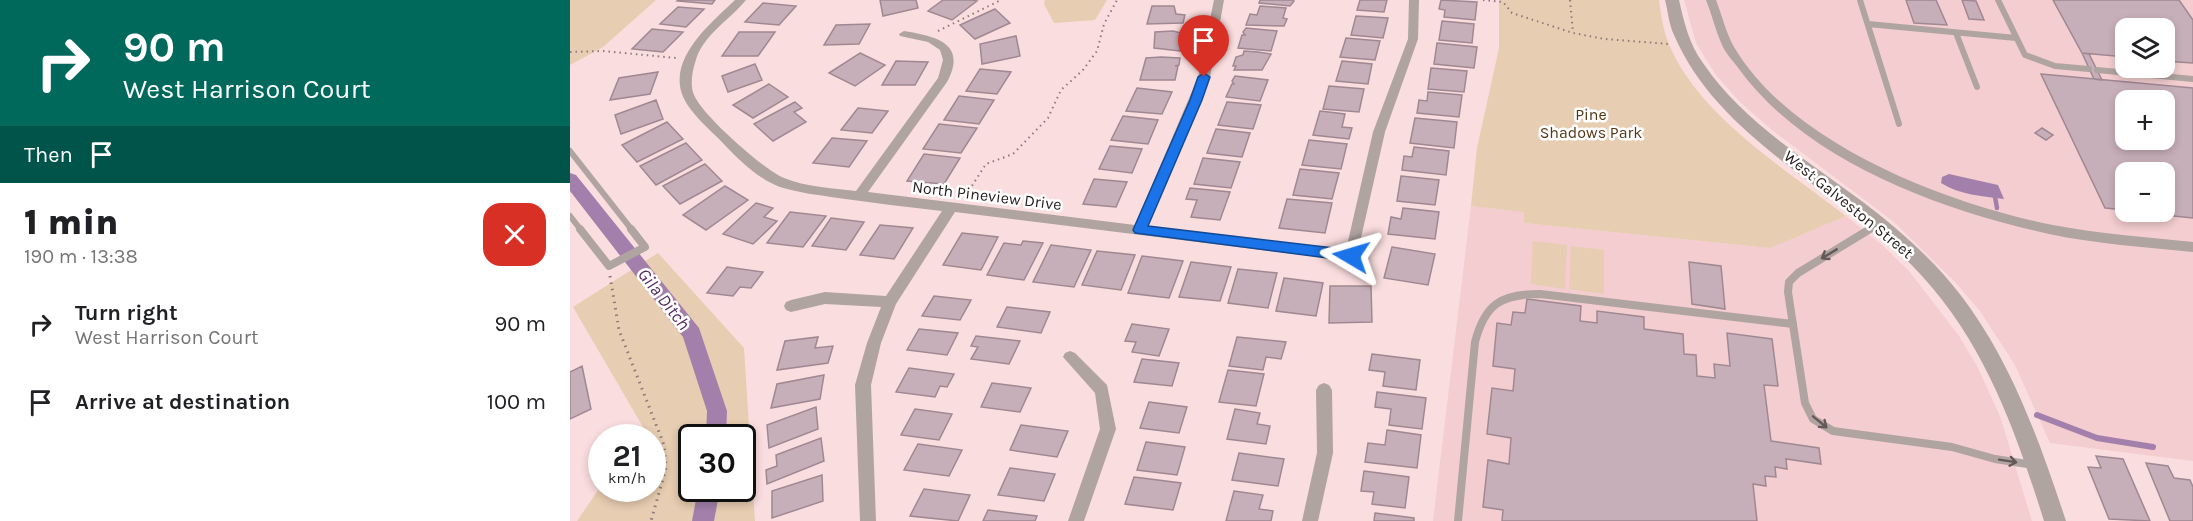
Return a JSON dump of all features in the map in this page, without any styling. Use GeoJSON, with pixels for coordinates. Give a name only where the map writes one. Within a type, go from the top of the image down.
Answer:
{"type":"FeatureCollection","features":[{"type":"Feature","properties":{"kind":"street"},"geometry":{"type":"LineString","coordinates":[[685,62],[708,33],[741,0]]}},
{"type":"Feature","properties":{"kind":"street"},"geometry":{"type":"LineString","coordinates":[[1139,230],[1196,100],[1204,77],[1220,0]]}},
{"type":"Feature","properties":{"kind":"street","name":"North Pineview Drive"},"geometry":{"type":"LineString","coordinates":[[685,62],[688,95],[753,165],[769,177],[802,188],[1351,256],[1379,132],[1413,39],[1414,0]]}},
{"type":"Feature","properties":{"kind":"street","name":"West Galveston Street"},"geometry":{"type":"LineString","coordinates":[[1672,0],[1674,19],[1683,45],[1690,58],[1722,100],[1879,224],[1924,266],[1973,327],[1997,367],[2025,429],[2055,521]]}},
{"type":"Feature","properties":{"kind":"street"},"geometry":{"type":"LineString","coordinates":[[1711,0],[1717,23],[1728,46],[1763,90],[1786,112],[1823,140],[1886,175],[1943,199],[2015,221],[2078,233],[2193,247]]}},
{"type":"Feature","properties":{"kind":"street"},"geometry":{"type":"LineString","coordinates":[[859,196],[943,79],[949,60],[945,48],[931,39],[904,34]]}},
{"type":"Feature","properties":{"kind":"street"},"geometry":{"type":"LineString","coordinates":[[868,521],[863,385],[874,343],[890,302],[955,208]]}},
{"type":"Feature","properties":{"kind":"street"},"geometry":{"type":"LineString","coordinates":[[791,306],[825,298],[890,302]]}},
{"type":"Feature","properties":{"kind":"street"},"geometry":{"type":"LineString","coordinates":[[1070,357],[1102,390],[1108,429],[1076,521]]}},
{"type":"Feature","properties":{"kind":"street"},"geometry":{"type":"LineString","coordinates":[[1310,521],[1325,453],[1324,390]]}},
{"type":"Feature","properties":{"kind":"lane"},"geometry":{"type":"LineString","coordinates":[[1860,0],[1899,124]]}},
{"type":"Feature","properties":{"kind":"lane"},"geometry":{"type":"LineString","coordinates":[[1998,0],[2025,55],[2055,66],[2089,69]]}},
{"type":"Feature","properties":{"kind":"lane"},"geometry":{"type":"LineString","coordinates":[[1868,24],[2016,38]]}},
{"type":"Feature","properties":{"kind":"lane"},"geometry":{"type":"LineString","coordinates":[[1956,33],[1977,87]]}},
{"type":"Feature","properties":{"kind":"lane"},"geometry":{"type":"LineString","coordinates":[[2097,70],[2193,79]]}},
{"type":"Feature","properties":{"kind":"lane"},"geometry":{"type":"LineString","coordinates":[[570,151],[645,247],[609,266],[570,216]]}},
{"type":"Feature","properties":{"kind":"lane"},"geometry":{"type":"LineString","coordinates":[[1879,224],[1798,273],[1789,282],[1788,292],[1805,403],[1813,419],[1833,431],[1952,447],[1995,459],[2037,465]]}},
{"type":"Feature","properties":{"kind":"lane"},"geometry":{"type":"LineString","coordinates":[[1458,521],[1475,342],[1479,324],[1487,309],[1501,300],[1520,293],[1540,294],[1793,324]]}},
{"type":"Feature","properties":{"kind":"path"},"geometry":{"type":"LineString","coordinates":[[925,38],[1001,0]]}},
{"type":"Feature","properties":{"kind":"path"},"geometry":{"type":"LineString","coordinates":[[955,208],[986,164],[1013,154],[1048,118],[1061,90],[1077,76],[1096,51],[1104,24],[1117,0]]}},
{"type":"Feature","properties":{"kind":"path"},"geometry":{"type":"LineString","coordinates":[[1483,0],[1503,2],[1512,13],[1573,33],[1605,39],[1683,45]]}},
{"type":"Feature","properties":{"kind":"path"},"geometry":{"type":"LineString","coordinates":[[1570,0],[1573,33]]}},
{"type":"Feature","properties":{"kind":"path"},"geometry":{"type":"LineString","coordinates":[[570,52],[603,51],[678,58],[677,61],[685,62]]}},
{"type":"Feature","properties":{"kind":"path"},"geometry":{"type":"LineString","coordinates":[[609,266],[618,330],[664,445],[666,468],[651,521]]}},
{"type":"Feature","properties":{"kind":"shaded area"},"geometry":{"type":"Polygon","coordinates":[[[1684,0],[2193,0],[2193,461],[2050,443],[2015,365],[1980,311],[1956,283],[1894,222],[1772,130],[1740,102],[1716,75],[1696,43],[1684,0]]]}},
{"type":"Feature","properties":{"kind":"shaded area"},"geometry":{"type":"Polygon","coordinates":[[[1949,174],[1998,185],[2004,199],[1971,194],[1948,187],[1941,183],[1942,177],[1949,174]]]}},
{"type":"Feature","properties":{"kind":"shaded area"},"geometry":{"type":"Polygon","coordinates":[[[1471,206],[1525,212],[1524,223],[1770,248],[1846,216],[1882,245],[1909,271],[1959,336],[1977,366],[2000,416],[2032,521],[1433,521],[1471,206]]]}},
{"type":"Feature","properties":{"kind":"green space"},"geometry":{"type":"Polygon","coordinates":[[[570,0],[656,0],[603,47],[570,65],[570,0]]]}},
{"type":"Feature","properties":{"kind":"green space"},"geometry":{"type":"Polygon","coordinates":[[[1045,0],[1107,0],[1095,20],[1054,23],[1044,4],[1045,0]]]}},
{"type":"Feature","properties":{"kind":"green space","name":"Pine Shadows Park"},"geometry":{"type":"Polygon","coordinates":[[[1499,0],[1659,0],[1663,25],[1671,49],[1685,74],[1704,98],[1748,142],[1846,216],[1770,248],[1524,223],[1524,212],[1471,206],[1477,148],[1499,48],[1499,0]]]}},
{"type":"Feature","properties":{"kind":"green space"},"geometry":{"type":"Polygon","coordinates":[[[1533,241],[1567,245],[1565,289],[1531,284],[1533,241]]]}},
{"type":"Feature","properties":{"kind":"green space"},"geometry":{"type":"Polygon","coordinates":[[[1571,246],[1604,250],[1604,294],[1569,289],[1571,246]]]}},
{"type":"Feature","properties":{"kind":"green space"},"geometry":{"type":"Polygon","coordinates":[[[658,253],[744,348],[749,424],[678,424],[678,502],[754,502],[755,521],[577,521],[590,502],[666,502],[666,424],[641,424],[573,307],[658,253]]]}},
{"type":"Feature","properties":{"kind":"building"},"geometry":{"type":"Polygon","coordinates":[[[678,0],[715,0],[712,4],[677,1],[678,0]]]}},
{"type":"Feature","properties":{"kind":"building"},"geometry":{"type":"Polygon","coordinates":[[[880,0],[916,0],[918,8],[883,16],[880,0]]]}},
{"type":"Feature","properties":{"kind":"building"},"geometry":{"type":"Polygon","coordinates":[[[943,0],[977,1],[952,20],[928,11],[943,0]]]}},
{"type":"Feature","properties":{"kind":"building"},"geometry":{"type":"Polygon","coordinates":[[[1260,0],[1294,1],[1290,6],[1259,3],[1260,0]]]}},
{"type":"Feature","properties":{"kind":"building"},"geometry":{"type":"Polygon","coordinates":[[[1360,0],[1387,0],[1384,12],[1357,10],[1360,0]]]}},
{"type":"Feature","properties":{"kind":"building"},"geometry":{"type":"Polygon","coordinates":[[[1441,0],[1477,2],[1475,20],[1444,17],[1445,10],[1439,9],[1441,0]]]}},
{"type":"Feature","properties":{"kind":"building"},"geometry":{"type":"Polygon","coordinates":[[[1906,0],[1936,0],[1947,25],[1914,23],[1906,0]]]}},
{"type":"Feature","properties":{"kind":"building"},"geometry":{"type":"Polygon","coordinates":[[[1962,0],[1976,1],[1984,20],[1969,19],[1962,0]]]}},
{"type":"Feature","properties":{"kind":"building"},"geometry":{"type":"Polygon","coordinates":[[[2053,0],[2179,0],[2193,20],[2193,63],[2175,62],[2175,18],[2115,18],[2115,56],[2082,53],[2053,0]]]}},
{"type":"Feature","properties":{"kind":"building"},"geometry":{"type":"Polygon","coordinates":[[[763,3],[796,6],[779,25],[745,22],[763,3]]]}},
{"type":"Feature","properties":{"kind":"building"},"geometry":{"type":"Polygon","coordinates":[[[1152,6],[1174,6],[1176,14],[1185,15],[1183,23],[1147,24],[1152,6]]]}},
{"type":"Feature","properties":{"kind":"building"},"geometry":{"type":"Polygon","coordinates":[[[1260,6],[1286,8],[1283,18],[1287,19],[1284,26],[1246,25],[1250,14],[1257,15],[1260,6]]]}},
{"type":"Feature","properties":{"kind":"building"},"geometry":{"type":"Polygon","coordinates":[[[678,7],[704,9],[686,27],[660,24],[678,7]]]}},
{"type":"Feature","properties":{"kind":"building"},"geometry":{"type":"Polygon","coordinates":[[[995,9],[1010,23],[975,39],[960,25],[995,9]]]}},
{"type":"Feature","properties":{"kind":"building"},"geometry":{"type":"Polygon","coordinates":[[[1356,16],[1388,18],[1383,38],[1351,35],[1356,16]]]}},
{"type":"Feature","properties":{"kind":"building"},"geometry":{"type":"Polygon","coordinates":[[[1442,21],[1474,24],[1472,43],[1439,40],[1442,21]]]}},
{"type":"Feature","properties":{"kind":"building"},"geometry":{"type":"Polygon","coordinates":[[[870,24],[859,44],[824,45],[836,25],[870,24]]]}},
{"type":"Feature","properties":{"kind":"building"},"geometry":{"type":"Polygon","coordinates":[[[1246,28],[1277,31],[1271,51],[1238,48],[1246,28]]]}},
{"type":"Feature","properties":{"kind":"building"},"geometry":{"type":"Polygon","coordinates":[[[652,29],[683,32],[663,52],[632,49],[652,29]]]}},
{"type":"Feature","properties":{"kind":"building"},"geometry":{"type":"Polygon","coordinates":[[[739,32],[775,32],[758,56],[722,56],[739,32]]]}},
{"type":"Feature","properties":{"kind":"building"},"geometry":{"type":"Polygon","coordinates":[[[1155,32],[1181,33],[1180,36],[1186,38],[1180,51],[1154,48],[1155,32]]]}},
{"type":"Feature","properties":{"kind":"building"},"geometry":{"type":"Polygon","coordinates":[[[1016,36],[1020,56],[982,64],[980,44],[1016,36]]]}},
{"type":"Feature","properties":{"kind":"building"},"geometry":{"type":"Polygon","coordinates":[[[1346,38],[1380,41],[1375,60],[1340,57],[1346,38]]]}},
{"type":"Feature","properties":{"kind":"building"},"geometry":{"type":"Polygon","coordinates":[[[1437,43],[1477,47],[1474,68],[1434,64],[1437,43]]]}},
{"type":"Feature","properties":{"kind":"building"},"geometry":{"type":"Polygon","coordinates":[[[1244,51],[1271,54],[1262,70],[1234,70],[1236,57],[1243,55],[1244,51]]]}},
{"type":"Feature","properties":{"kind":"building"},"geometry":{"type":"Polygon","coordinates":[[[860,53],[885,65],[855,86],[829,73],[860,53]]]}},
{"type":"Feature","properties":{"kind":"building"},"geometry":{"type":"Polygon","coordinates":[[[2082,53],[2089,54],[2102,80],[2094,79],[2082,53]]]}},
{"type":"Feature","properties":{"kind":"building"},"geometry":{"type":"Polygon","coordinates":[[[1146,58],[1180,58],[1179,65],[1175,66],[1178,66],[1175,80],[1140,80],[1146,58]]]}},
{"type":"Feature","properties":{"kind":"building"},"geometry":{"type":"Polygon","coordinates":[[[896,61],[928,62],[915,85],[882,85],[896,61]]]}},
{"type":"Feature","properties":{"kind":"building"},"geometry":{"type":"Polygon","coordinates":[[[1342,61],[1372,64],[1368,84],[1336,81],[1342,61]]]}},
{"type":"Feature","properties":{"kind":"building"},"geometry":{"type":"Polygon","coordinates":[[[755,64],[762,80],[728,92],[722,76],[755,64]]]}},
{"type":"Feature","properties":{"kind":"building"},"geometry":{"type":"Polygon","coordinates":[[[1431,68],[1467,71],[1464,92],[1428,89],[1431,68]]]}},
{"type":"Feature","properties":{"kind":"building"},"geometry":{"type":"Polygon","coordinates":[[[980,69],[1011,72],[997,94],[966,91],[980,69]]]}},
{"type":"Feature","properties":{"kind":"building"},"geometry":{"type":"Polygon","coordinates":[[[658,72],[650,94],[610,100],[619,78],[658,72]]]}},
{"type":"Feature","properties":{"kind":"building"},"geometry":{"type":"Polygon","coordinates":[[[2041,74],[2193,88],[2193,218],[2175,216],[2175,162],[2115,162],[2115,209],[2105,208],[2041,74]]]}},
{"type":"Feature","properties":{"kind":"building"},"geometry":{"type":"Polygon","coordinates":[[[1235,76],[1268,80],[1260,101],[1226,97],[1234,84],[1232,81],[1235,76]]]}},
{"type":"Feature","properties":{"kind":"building"},"geometry":{"type":"Polygon","coordinates":[[[769,84],[788,97],[753,118],[733,105],[769,84]]]}},
{"type":"Feature","properties":{"kind":"building"},"geometry":{"type":"Polygon","coordinates":[[[1329,86],[1364,89],[1359,112],[1323,109],[1329,86]]]}},
{"type":"Feature","properties":{"kind":"building"},"geometry":{"type":"Polygon","coordinates":[[[1137,88],[1172,92],[1162,114],[1126,111],[1137,88]]]}},
{"type":"Feature","properties":{"kind":"building"},"geometry":{"type":"Polygon","coordinates":[[[1428,92],[1462,95],[1459,117],[1417,113],[1419,100],[1427,101],[1428,92]]]}},
{"type":"Feature","properties":{"kind":"building"},"geometry":{"type":"Polygon","coordinates":[[[959,96],[994,100],[979,124],[944,120],[959,96]]]}},
{"type":"Feature","properties":{"kind":"building"},"geometry":{"type":"Polygon","coordinates":[[[656,100],[663,119],[621,134],[615,115],[656,100]]]}},
{"type":"Feature","properties":{"kind":"building"},"geometry":{"type":"Polygon","coordinates":[[[795,102],[802,108],[794,112],[806,122],[773,141],[754,124],[795,102]]]}},
{"type":"Feature","properties":{"kind":"building"},"geometry":{"type":"Polygon","coordinates":[[[1227,102],[1261,105],[1253,129],[1218,125],[1227,102]]]}},
{"type":"Feature","properties":{"kind":"building"},"geometry":{"type":"Polygon","coordinates":[[[858,108],[888,111],[872,133],[841,130],[858,108]]]}},
{"type":"Feature","properties":{"kind":"building"},"geometry":{"type":"Polygon","coordinates":[[[1320,111],[1345,114],[1342,127],[1352,128],[1349,139],[1313,135],[1320,111]]]}},
{"type":"Feature","properties":{"kind":"building"},"geometry":{"type":"Polygon","coordinates":[[[1123,116],[1158,120],[1148,144],[1111,140],[1123,116]]]}},
{"type":"Feature","properties":{"kind":"building"},"geometry":{"type":"Polygon","coordinates":[[[1415,118],[1457,122],[1454,148],[1410,143],[1415,118]]]}},
{"type":"Feature","properties":{"kind":"building"},"geometry":{"type":"Polygon","coordinates":[[[667,122],[683,139],[637,162],[622,145],[667,122]]]}},
{"type":"Feature","properties":{"kind":"building"},"geometry":{"type":"Polygon","coordinates":[[[939,124],[977,128],[961,153],[923,149],[939,124]]]}},
{"type":"Feature","properties":{"kind":"building"},"geometry":{"type":"Polygon","coordinates":[[[2042,128],[2053,135],[2046,140],[2035,133],[2042,128]]]}},
{"type":"Feature","properties":{"kind":"building"},"geometry":{"type":"Polygon","coordinates":[[[1216,129],[1250,133],[1242,157],[1207,153],[1216,129]]]}},
{"type":"Feature","properties":{"kind":"building"},"geometry":{"type":"Polygon","coordinates":[[[832,138],[867,141],[849,167],[813,163],[832,138]]]}},
{"type":"Feature","properties":{"kind":"building"},"geometry":{"type":"Polygon","coordinates":[[[1309,140],[1347,144],[1341,169],[1302,165],[1309,140]]]}},
{"type":"Feature","properties":{"kind":"building"},"geometry":{"type":"Polygon","coordinates":[[[686,143],[702,160],[656,185],[640,166],[686,143]]]}},
{"type":"Feature","properties":{"kind":"building"},"geometry":{"type":"Polygon","coordinates":[[[1110,146],[1142,149],[1132,173],[1099,169],[1110,146]]]}},
{"type":"Feature","properties":{"kind":"building"},"geometry":{"type":"Polygon","coordinates":[[[1414,147],[1449,151],[1446,175],[1402,170],[1404,156],[1412,157],[1414,147]]]}},
{"type":"Feature","properties":{"kind":"building"},"geometry":{"type":"Polygon","coordinates":[[[924,154],[960,158],[944,184],[907,181],[924,154]]]}},
{"type":"Feature","properties":{"kind":"building"},"geometry":{"type":"Polygon","coordinates":[[[1203,158],[1240,162],[1231,188],[1194,184],[1203,158]]]}},
{"type":"Feature","properties":{"kind":"building"},"geometry":{"type":"Polygon","coordinates":[[[705,164],[722,181],[680,204],[663,186],[705,164]]]}},
{"type":"Feature","properties":{"kind":"building"},"geometry":{"type":"Polygon","coordinates":[[[1300,169],[1339,173],[1332,199],[1293,195],[1300,169]]]}},
{"type":"Feature","properties":{"kind":"building"},"geometry":{"type":"Polygon","coordinates":[[[1401,176],[1439,180],[1435,205],[1397,201],[1401,176]]]}},
{"type":"Feature","properties":{"kind":"building"},"geometry":{"type":"Polygon","coordinates":[[[1094,179],[1127,182],[1116,207],[1083,204],[1094,179]]]}},
{"type":"Feature","properties":{"kind":"building"},"geometry":{"type":"Polygon","coordinates":[[[725,186],[748,200],[706,230],[683,215],[725,186]]]}},
{"type":"Feature","properties":{"kind":"building"},"geometry":{"type":"Polygon","coordinates":[[[1190,188],[1230,192],[1220,220],[1191,217],[1197,200],[1186,199],[1190,188]]]}},
{"type":"Feature","properties":{"kind":"building"},"geometry":{"type":"Polygon","coordinates":[[[1287,199],[1332,203],[1325,233],[1279,228],[1287,199]]]}},
{"type":"Feature","properties":{"kind":"building"},"geometry":{"type":"Polygon","coordinates":[[[756,203],[773,208],[764,217],[777,221],[753,244],[723,234],[756,203]]]}},
{"type":"Feature","properties":{"kind":"building"},"geometry":{"type":"Polygon","coordinates":[[[1403,208],[1439,212],[1435,239],[1388,234],[1391,217],[1401,219],[1403,208]]]}},
{"type":"Feature","properties":{"kind":"building"},"geometry":{"type":"Polygon","coordinates":[[[790,212],[826,216],[803,247],[767,243],[790,212]]]}},
{"type":"Feature","properties":{"kind":"building"},"geometry":{"type":"Polygon","coordinates":[[[831,218],[864,222],[846,250],[812,246],[831,218]]]}},
{"type":"Feature","properties":{"kind":"building"},"geometry":{"type":"Polygon","coordinates":[[[880,225],[913,228],[894,259],[860,255],[880,225]]]}},
{"type":"Feature","properties":{"kind":"building"},"geometry":{"type":"Polygon","coordinates":[[[962,233],[998,237],[981,270],[943,265],[962,233]]]}},
{"type":"Feature","properties":{"kind":"building"},"geometry":{"type":"Polygon","coordinates":[[[1023,241],[1043,243],[1024,280],[987,275],[1004,243],[1021,245],[1023,241]]]}},
{"type":"Feature","properties":{"kind":"building"},"geometry":{"type":"Polygon","coordinates":[[[1051,245],[1091,250],[1074,287],[1033,282],[1051,245]]]}},
{"type":"Feature","properties":{"kind":"building"},"geometry":{"type":"Polygon","coordinates":[[[1392,247],[1435,254],[1428,285],[1384,278],[1392,247]]]}},
{"type":"Feature","properties":{"kind":"building"},"geometry":{"type":"Polygon","coordinates":[[[1097,251],[1135,255],[1121,290],[1082,285],[1097,251]]]}},
{"type":"Feature","properties":{"kind":"building"},"geometry":{"type":"Polygon","coordinates":[[[1142,256],[1183,261],[1169,298],[1128,293],[1142,256]]]}},
{"type":"Feature","properties":{"kind":"building"},"geometry":{"type":"Polygon","coordinates":[[[1191,262],[1231,267],[1220,301],[1179,297],[1191,262]]]}},
{"type":"Feature","properties":{"kind":"building"},"geometry":{"type":"Polygon","coordinates":[[[1689,262],[1721,266],[1725,309],[1692,304],[1689,262]]]}},
{"type":"Feature","properties":{"kind":"building"},"geometry":{"type":"Polygon","coordinates":[[[727,267],[763,272],[751,288],[740,287],[733,296],[707,293],[727,267]]]}},
{"type":"Feature","properties":{"kind":"building"},"geometry":{"type":"Polygon","coordinates":[[[1238,269],[1277,273],[1268,308],[1228,303],[1238,269]]]}},
{"type":"Feature","properties":{"kind":"building"},"geometry":{"type":"Polygon","coordinates":[[[1284,278],[1323,283],[1316,316],[1276,311],[1284,278]]]}},
{"type":"Feature","properties":{"kind":"building"},"geometry":{"type":"Polygon","coordinates":[[[1330,286],[1371,286],[1372,322],[1329,323],[1330,286]]]}},
{"type":"Feature","properties":{"kind":"building"},"geometry":{"type":"Polygon","coordinates":[[[934,296],[971,300],[960,320],[922,316],[934,296]]]}},
{"type":"Feature","properties":{"kind":"building"},"geometry":{"type":"Polygon","coordinates":[[[1527,299],[1581,306],[1580,321],[1597,323],[1597,311],[1644,317],[1644,329],[1683,334],[1684,354],[1696,355],[1697,376],[1715,378],[1714,364],[1730,366],[1727,333],[1772,339],[1778,386],[1764,385],[1771,441],[1819,448],[1821,464],[1786,459],[1787,469],[1775,467],[1776,477],[1765,476],[1766,486],[1753,484],[1757,521],[1502,521],[1503,510],[1483,507],[1488,460],[1509,464],[1511,438],[1487,434],[1492,388],[1513,391],[1515,369],[1493,366],[1497,323],[1511,325],[1513,312],[1525,313],[1527,299]]]}},
{"type":"Feature","properties":{"kind":"building"},"geometry":{"type":"Polygon","coordinates":[[[1007,307],[1050,312],[1041,333],[997,327],[1007,307]]]}},
{"type":"Feature","properties":{"kind":"building"},"geometry":{"type":"Polygon","coordinates":[[[1132,324],[1169,329],[1159,356],[1132,352],[1136,342],[1125,341],[1132,324]]]}},
{"type":"Feature","properties":{"kind":"building"},"geometry":{"type":"Polygon","coordinates":[[[919,329],[958,333],[947,355],[907,350],[919,329]]]}},
{"type":"Feature","properties":{"kind":"building"},"geometry":{"type":"Polygon","coordinates":[[[976,336],[1020,341],[1009,364],[971,359],[978,347],[971,346],[976,336]]]}},
{"type":"Feature","properties":{"kind":"building"},"geometry":{"type":"Polygon","coordinates":[[[818,337],[815,348],[833,346],[828,363],[777,370],[785,341],[818,337]]]}},
{"type":"Feature","properties":{"kind":"building"},"geometry":{"type":"Polygon","coordinates":[[[1237,337],[1286,342],[1281,359],[1266,357],[1263,370],[1229,366],[1237,337]]]}},
{"type":"Feature","properties":{"kind":"building"},"geometry":{"type":"Polygon","coordinates":[[[1372,354],[1420,360],[1416,390],[1383,386],[1385,372],[1369,370],[1372,354]]]}},
{"type":"Feature","properties":{"kind":"building"},"geometry":{"type":"Polygon","coordinates":[[[1142,359],[1179,363],[1172,386],[1134,382],[1142,359]]]}},
{"type":"Feature","properties":{"kind":"building"},"geometry":{"type":"Polygon","coordinates":[[[582,366],[591,409],[570,419],[570,372],[582,366]]]}},
{"type":"Feature","properties":{"kind":"building"},"geometry":{"type":"Polygon","coordinates":[[[909,368],[954,374],[947,387],[940,386],[935,397],[896,392],[909,368]]]}},
{"type":"Feature","properties":{"kind":"building"},"geometry":{"type":"Polygon","coordinates":[[[1228,370],[1264,374],[1256,406],[1219,402],[1228,370]]]}},
{"type":"Feature","properties":{"kind":"building"},"geometry":{"type":"Polygon","coordinates":[[[824,375],[820,399],[771,408],[777,384],[824,375]]]}},
{"type":"Feature","properties":{"kind":"building"},"geometry":{"type":"Polygon","coordinates":[[[992,383],[1031,388],[1020,412],[981,407],[992,383]]]}},
{"type":"Feature","properties":{"kind":"building"},"geometry":{"type":"Polygon","coordinates":[[[1377,392],[1426,398],[1422,429],[1389,425],[1391,409],[1375,407],[1377,392]]]}},
{"type":"Feature","properties":{"kind":"building"},"geometry":{"type":"Polygon","coordinates":[[[1149,402],[1187,407],[1179,433],[1140,428],[1149,402]]]}},
{"type":"Feature","properties":{"kind":"building"},"geometry":{"type":"Polygon","coordinates":[[[816,407],[818,429],[769,448],[767,425],[816,407]]]}},
{"type":"Feature","properties":{"kind":"building"},"geometry":{"type":"Polygon","coordinates":[[[915,409],[952,414],[939,440],[901,435],[915,409]]]}},
{"type":"Feature","properties":{"kind":"building"},"geometry":{"type":"Polygon","coordinates":[[[1235,409],[1260,413],[1257,424],[1270,426],[1266,444],[1227,439],[1235,409]]]}},
{"type":"Feature","properties":{"kind":"building"},"geometry":{"type":"Polygon","coordinates":[[[1021,425],[1068,431],[1057,457],[1010,450],[1021,425]]]}},
{"type":"Feature","properties":{"kind":"building"},"geometry":{"type":"Polygon","coordinates":[[[1387,430],[1421,435],[1417,468],[1365,462],[1368,443],[1385,445],[1387,430]]]}},
{"type":"Feature","properties":{"kind":"building"},"geometry":{"type":"Polygon","coordinates":[[[821,438],[824,461],[767,484],[766,470],[777,466],[776,455],[821,438]]]}},
{"type":"Feature","properties":{"kind":"building"},"geometry":{"type":"Polygon","coordinates":[[[1146,442],[1185,447],[1177,475],[1137,470],[1146,442]]]}},
{"type":"Feature","properties":{"kind":"building"},"geometry":{"type":"Polygon","coordinates":[[[918,444],[962,450],[949,476],[904,470],[918,444]]]}},
{"type":"Feature","properties":{"kind":"building"},"geometry":{"type":"Polygon","coordinates":[[[1239,453],[1284,459],[1278,486],[1232,480],[1239,453]]]}},
{"type":"Feature","properties":{"kind":"building"},"geometry":{"type":"Polygon","coordinates":[[[2096,456],[2123,459],[2150,521],[2109,519],[2088,467],[2101,468],[2096,456]]]}},
{"type":"Feature","properties":{"kind":"building"},"geometry":{"type":"Polygon","coordinates":[[[2146,463],[2168,466],[2174,478],[2190,480],[2193,487],[2193,521],[2170,521],[2146,463]]]}},
{"type":"Feature","properties":{"kind":"building"},"geometry":{"type":"Polygon","coordinates":[[[1010,468],[1055,474],[1044,501],[998,495],[1010,468]]]}},
{"type":"Feature","properties":{"kind":"building"},"geometry":{"type":"Polygon","coordinates":[[[1364,471],[1409,477],[1405,508],[1372,504],[1374,492],[1361,491],[1364,471]]]}},
{"type":"Feature","properties":{"kind":"building"},"geometry":{"type":"Polygon","coordinates":[[[822,475],[823,501],[772,518],[772,491],[822,475]]]}},
{"type":"Feature","properties":{"kind":"building"},"geometry":{"type":"Polygon","coordinates":[[[1134,477],[1181,483],[1173,510],[1125,504],[1134,477]]]}},
{"type":"Feature","properties":{"kind":"building"},"geometry":{"type":"Polygon","coordinates":[[[924,489],[970,495],[958,521],[910,516],[924,489]]]}},
{"type":"Feature","properties":{"kind":"building"},"geometry":{"type":"Polygon","coordinates":[[[1234,491],[1263,495],[1259,509],[1273,511],[1271,521],[1226,521],[1234,491]]]}},
{"type":"Feature","properties":{"kind":"building"},"geometry":{"type":"Polygon","coordinates":[[[988,510],[1037,516],[1035,521],[983,521],[988,510]]]}},
{"type":"Feature","properties":{"kind":"building"},"geometry":{"type":"Polygon","coordinates":[[[1375,513],[1414,518],[1414,521],[1374,521],[1375,513]]]}},
{"type":"Feature","properties":{"kind":"waterway","name":"Gila Ditch"},"geometry":{"type":"LineString","coordinates":[[570,179],[692,334],[717,411],[717,424]]}},
{"type":"Feature","properties":{"kind":"waterway"},"geometry":{"type":"LineString","coordinates":[[1995,197],[1997,208]]}},
{"type":"Feature","properties":{"kind":"waterway"},"geometry":{"type":"LineString","coordinates":[[2037,415],[2097,438],[2153,447]]}},
{"type":"Feature","properties":{"kind":"waterway","name":"Gila Ditch"},"geometry":{"type":"LineString","coordinates":[[703,521],[707,502]]}},
{"type":"Feature","properties":{"kind":"route"},"geometry":{"type":"LineString","coordinates":[[1204,77],[1139,230],[1351,256]]}}]}
